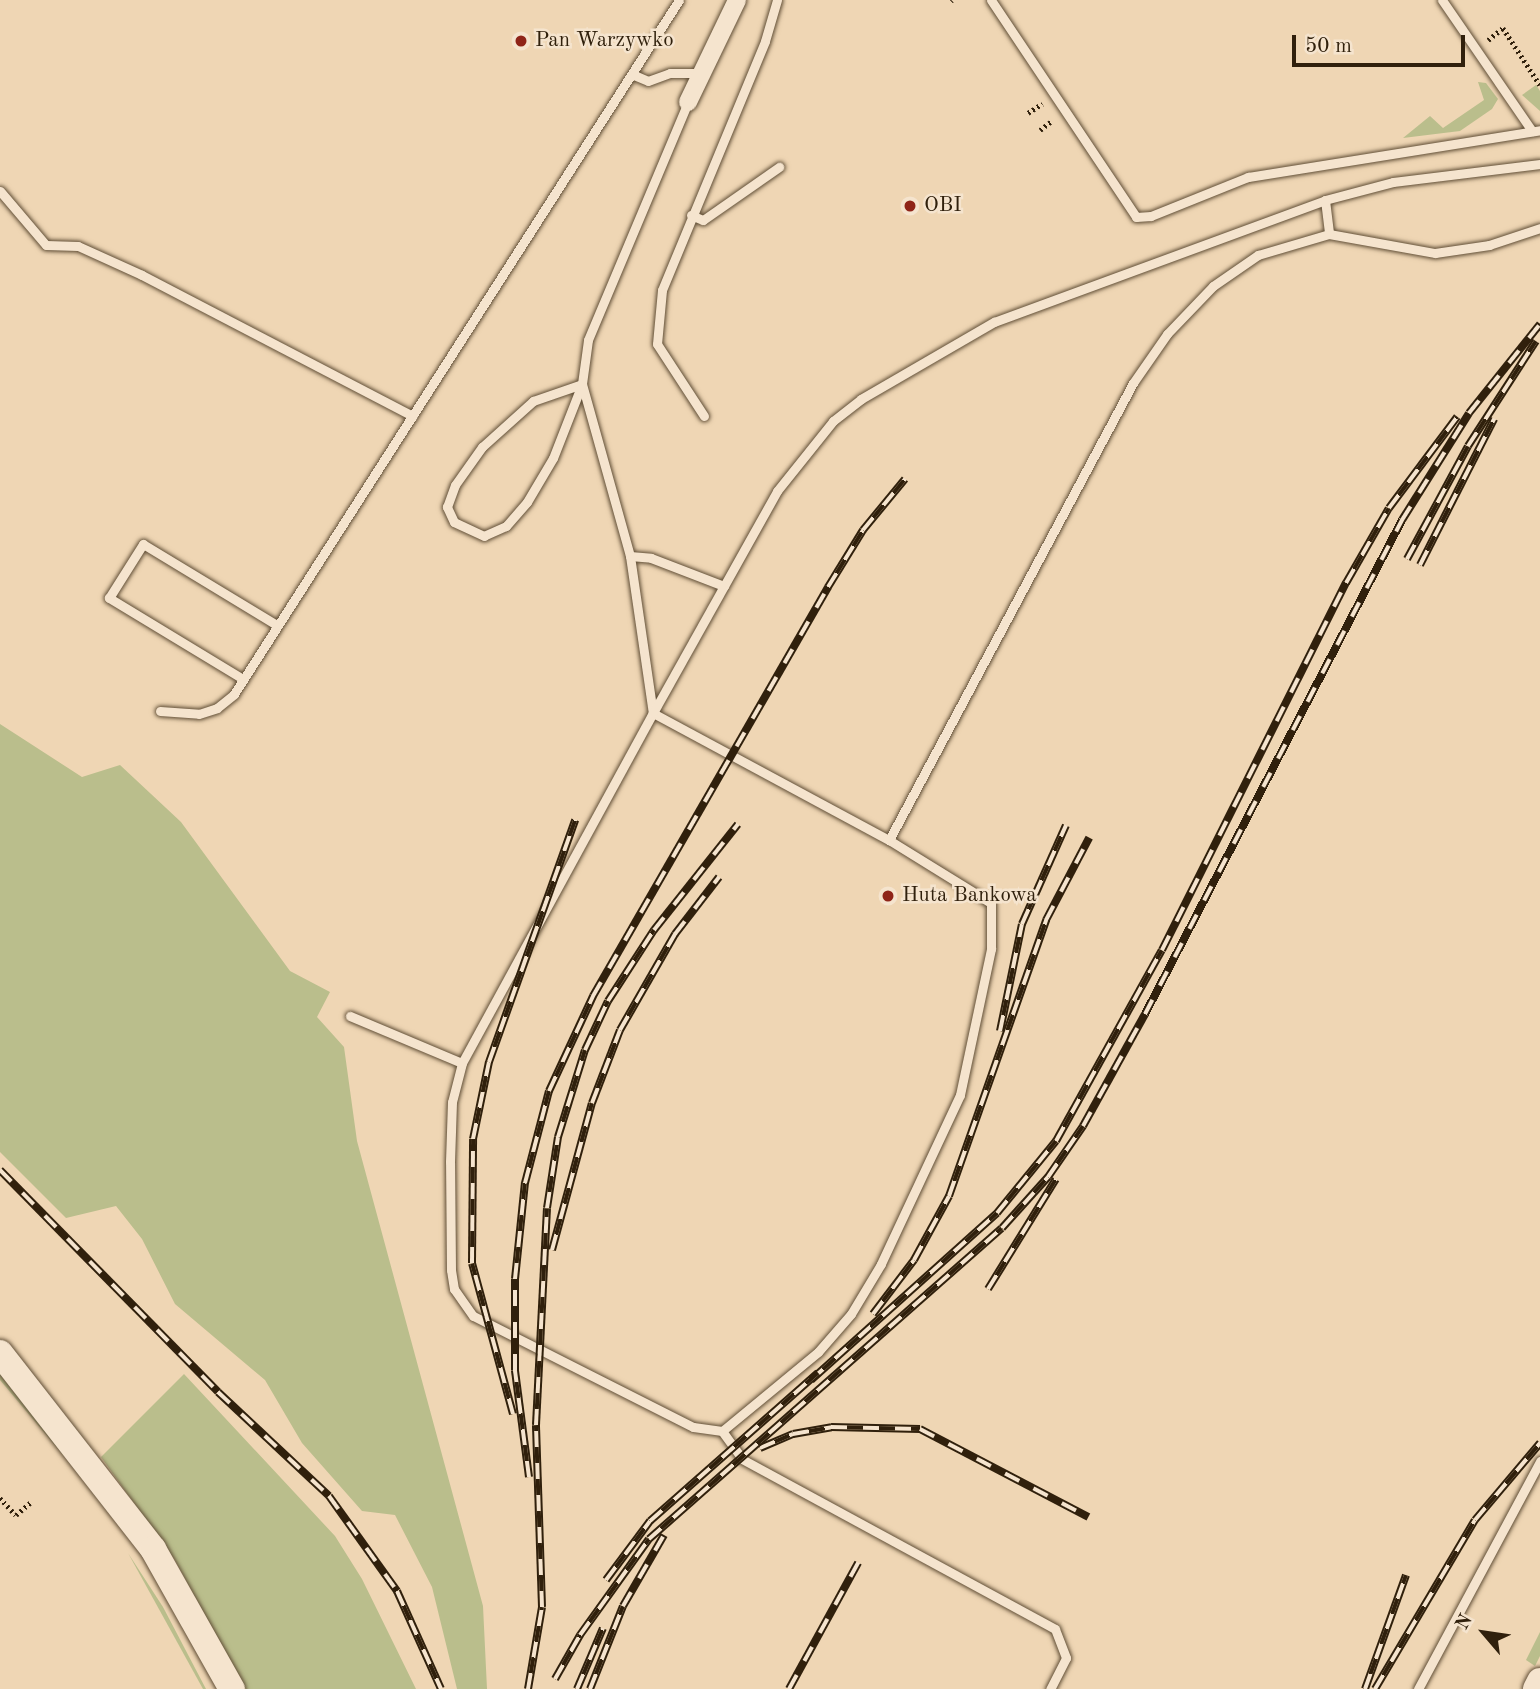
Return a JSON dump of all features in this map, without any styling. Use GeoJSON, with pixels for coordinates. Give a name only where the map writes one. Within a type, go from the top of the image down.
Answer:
{"type":"FeatureCollection","features":[{"type":"Feature","properties":{"kind":"street"},"geometry":{"type":"LineString","coordinates":[[688,102],[699,73],[737,0]]}},
{"type":"Feature","properties":{"kind":"street"},"geometry":{"type":"LineString","coordinates":[[0,1353],[153,1549],[232,1689]]}},
{"type":"Feature","properties":{"kind":"street"},"geometry":{"type":"LineString","coordinates":[[1536,1689],[1540,1681]]}},
{"type":"Feature","properties":{"kind":"lane"},"geometry":{"type":"LineString","coordinates":[[160,712],[199,714],[217,709],[243,679],[634,75],[679,0]]}},
{"type":"Feature","properties":{"kind":"lane"},"geometry":{"type":"LineString","coordinates":[[704,416],[657,344],[662,290],[765,41],[777,0]]}},
{"type":"Feature","properties":{"kind":"lane"},"geometry":{"type":"LineString","coordinates":[[990,0],[1136,216],[1151,216],[1248,177],[1536,130],[1442,0]]}},
{"type":"Feature","properties":{"kind":"lane"},"geometry":{"type":"LineString","coordinates":[[634,75],[648,81],[670,73],[699,73]]}},
{"type":"Feature","properties":{"kind":"lane"},"geometry":{"type":"LineString","coordinates":[[582,384],[533,401],[482,447],[455,485],[447,507],[454,522],[484,536],[506,526],[527,502],[553,458],[582,384],[588,340],[688,102]]}},
{"type":"Feature","properties":{"kind":"lane"},"geometry":{"type":"LineString","coordinates":[[653,713],[888,840],[991,903],[991,949],[960,1096],[886,1256],[850,1314],[791,1378],[722,1431],[693,1427],[487,1326],[462,1304],[451,1270],[452,1102],[462,1063],[653,713],[724,586],[803,454],[861,399],[994,322],[1325,200],[1393,182],[1540,164]]}},
{"type":"Feature","properties":{"kind":"lane"},"geometry":{"type":"LineString","coordinates":[[691,215],[703,220],[779,167]]}},
{"type":"Feature","properties":{"kind":"lane"},"geometry":{"type":"LineString","coordinates":[[0,191],[46,245],[78,246],[131,270],[413,416]]}},
{"type":"Feature","properties":{"kind":"lane"},"geometry":{"type":"LineString","coordinates":[[1325,200],[1329,234]]}},
{"type":"Feature","properties":{"kind":"lane"},"geometry":{"type":"LineString","coordinates":[[888,840],[1133,383],[1167,334],[1213,286],[1258,255],[1329,234],[1436,253],[1489,245],[1540,228]]}},
{"type":"Feature","properties":{"kind":"lane"},"geometry":{"type":"LineString","coordinates":[[582,384],[630,556],[653,713]]}},
{"type":"Feature","properties":{"kind":"lane"},"geometry":{"type":"LineString","coordinates":[[243,679],[109,598],[143,544],[277,625]]}},
{"type":"Feature","properties":{"kind":"lane"},"geometry":{"type":"LineString","coordinates":[[630,556],[650,558],[724,586]]}},
{"type":"Feature","properties":{"kind":"lane"},"geometry":{"type":"LineString","coordinates":[[350,1016],[462,1063]]}},
{"type":"Feature","properties":{"kind":"lane"},"geometry":{"type":"LineString","coordinates":[[722,1431],[742,1459],[1055,1629],[1066,1658],[1050,1689]]}},
{"type":"Feature","properties":{"kind":"lane"},"geometry":{"type":"LineString","coordinates":[[1418,1689],[1540,1461]]}},
{"type":"Feature","properties":{"kind":"path"},"geometry":{"type":"LineString","coordinates":[[1476,49],[1503,29],[1540,85]]}},
{"type":"Feature","properties":{"kind":"path"},"geometry":{"type":"LineString","coordinates":[[0,1498],[16,1515],[31,1502]]}},
{"type":"Feature","properties":{"kind":"green space"},"geometry":{"type":"Polygon","coordinates":[[[1478,82],[1486,83],[1498,99],[1492,109],[1460,131],[1403,138],[1430,116],[1443,128],[1484,100],[1478,82]]]}},
{"type":"Feature","properties":{"kind":"green space"},"geometry":{"type":"Polygon","coordinates":[[[1536,85],[1540,91],[1540,111],[1522,95],[1536,85]]]}},
{"type":"Feature","properties":{"kind":"green space"},"geometry":{"type":"Polygon","coordinates":[[[0,724],[82,777],[120,765],[181,822],[290,971],[330,992],[317,1017],[344,1047],[357,1141],[483,1606],[487,1689],[457,1689],[432,1587],[395,1515],[362,1511],[302,1443],[265,1380],[175,1304],[142,1239],[116,1206],[66,1218],[0,1152],[0,724]]]}},
{"type":"Feature","properties":{"kind":"green space"},"geometry":{"type":"Polygon","coordinates":[[[0,1373],[62,1451],[63,1455],[0,1380],[0,1373]]]}},
{"type":"Feature","properties":{"kind":"green space"},"geometry":{"type":"Polygon","coordinates":[[[184,1374],[335,1536],[362,1579],[416,1689],[245,1689],[175,1560],[101,1457],[184,1374]]]}},
{"type":"Feature","properties":{"kind":"green space"},"geometry":{"type":"Polygon","coordinates":[[[128,1553],[163,1607],[206,1689],[203,1689],[128,1553]]]}},
{"type":"Feature","properties":{"kind":"green space"},"geometry":{"type":"Polygon","coordinates":[[[1540,1632],[1540,1656],[1535,1666],[1526,1660],[1540,1632]]]}},
{"type":"Feature","properties":{"kind":"railway"},"geometry":{"type":"LineString","coordinates":[[555,1679],[580,1635],[649,1539],[1002,1228],[1048,1177],[1083,1126],[1145,1014],[1402,520],[1469,413],[1540,324]]}},
{"type":"Feature","properties":{"kind":"railway"},"geometry":{"type":"LineString","coordinates":[[1407,559],[1468,446],[1536,341]]}},
{"type":"Feature","properties":{"kind":"railway"},"geometry":{"type":"LineString","coordinates":[[811,1380],[997,1213],[1056,1141],[1162,950],[1346,583],[1389,508],[1457,417]]}},
{"type":"Feature","properties":{"kind":"railway"},"geometry":{"type":"LineString","coordinates":[[1420,565],[1494,419]]}},
{"type":"Feature","properties":{"kind":"railway"},"geometry":{"type":"LineString","coordinates":[[529,1477],[515,1370],[515,1279],[525,1183],[549,1091],[593,996],[828,587],[863,530],[905,479]]}},
{"type":"Feature","properties":{"kind":"railway"},"geometry":{"type":"LineString","coordinates":[[513,1414],[472,1263],[473,1139],[489,1062],[575,820]]}},
{"type":"Feature","properties":{"kind":"railway"},"geometry":{"type":"LineString","coordinates":[[528,1689],[542,1607],[536,1425],[547,1208],[558,1137],[585,1050],[608,1001],[654,930],[738,824]]}},
{"type":"Feature","properties":{"kind":"railway"},"geometry":{"type":"LineString","coordinates":[[1000,1031],[1022,924],[1066,825]]}},
{"type":"Feature","properties":{"kind":"railway"},"geometry":{"type":"LineString","coordinates":[[873,1314],[914,1260],[949,1196],[1046,920],[1089,838]]}},
{"type":"Feature","properties":{"kind":"railway"},"geometry":{"type":"LineString","coordinates":[[552,1250],[592,1103],[620,1030],[675,934],[719,877]]}},
{"type":"Feature","properties":{"kind":"railway"},"geometry":{"type":"LineString","coordinates":[[0,1170],[218,1392],[329,1496],[397,1591],[441,1689]]}},
{"type":"Feature","properties":{"kind":"railway"},"geometry":{"type":"LineString","coordinates":[[988,1289],[1056,1179]]}},
{"type":"Feature","properties":{"kind":"railway"},"geometry":{"type":"LineString","coordinates":[[606,1580],[650,1521],[818,1373]]}},
{"type":"Feature","properties":{"kind":"railway"},"geometry":{"type":"LineString","coordinates":[[760,1448],[793,1434],[831,1427],[920,1429],[1088,1517]]}},
{"type":"Feature","properties":{"kind":"railway"},"geometry":{"type":"LineString","coordinates":[[1375,1689],[1475,1520],[1540,1443]]}},
{"type":"Feature","properties":{"kind":"railway"},"geometry":{"type":"LineString","coordinates":[[590,1689],[623,1606],[664,1535]]}},
{"type":"Feature","properties":{"kind":"railway"},"geometry":{"type":"LineString","coordinates":[[789,1689],[858,1563]]}},
{"type":"Feature","properties":{"kind":"railway"},"geometry":{"type":"LineString","coordinates":[[1365,1689],[1406,1575]]}},
{"type":"Feature","properties":{"kind":"railway"},"geometry":{"type":"LineString","coordinates":[[577,1689],[603,1628]]}},
{"type":"Feature","properties":{"kind":"place","name":"Pan Warzywko"},"geometry":{"type":"Point","coordinates":[521,41]}},
{"type":"Feature","properties":{"kind":"place","name":"OBI"},"geometry":{"type":"Point","coordinates":[910,206]}},
{"type":"Feature","properties":{"kind":"place","name":"Huta Bankowa"},"geometry":{"type":"Point","coordinates":[888,896]}}]}
